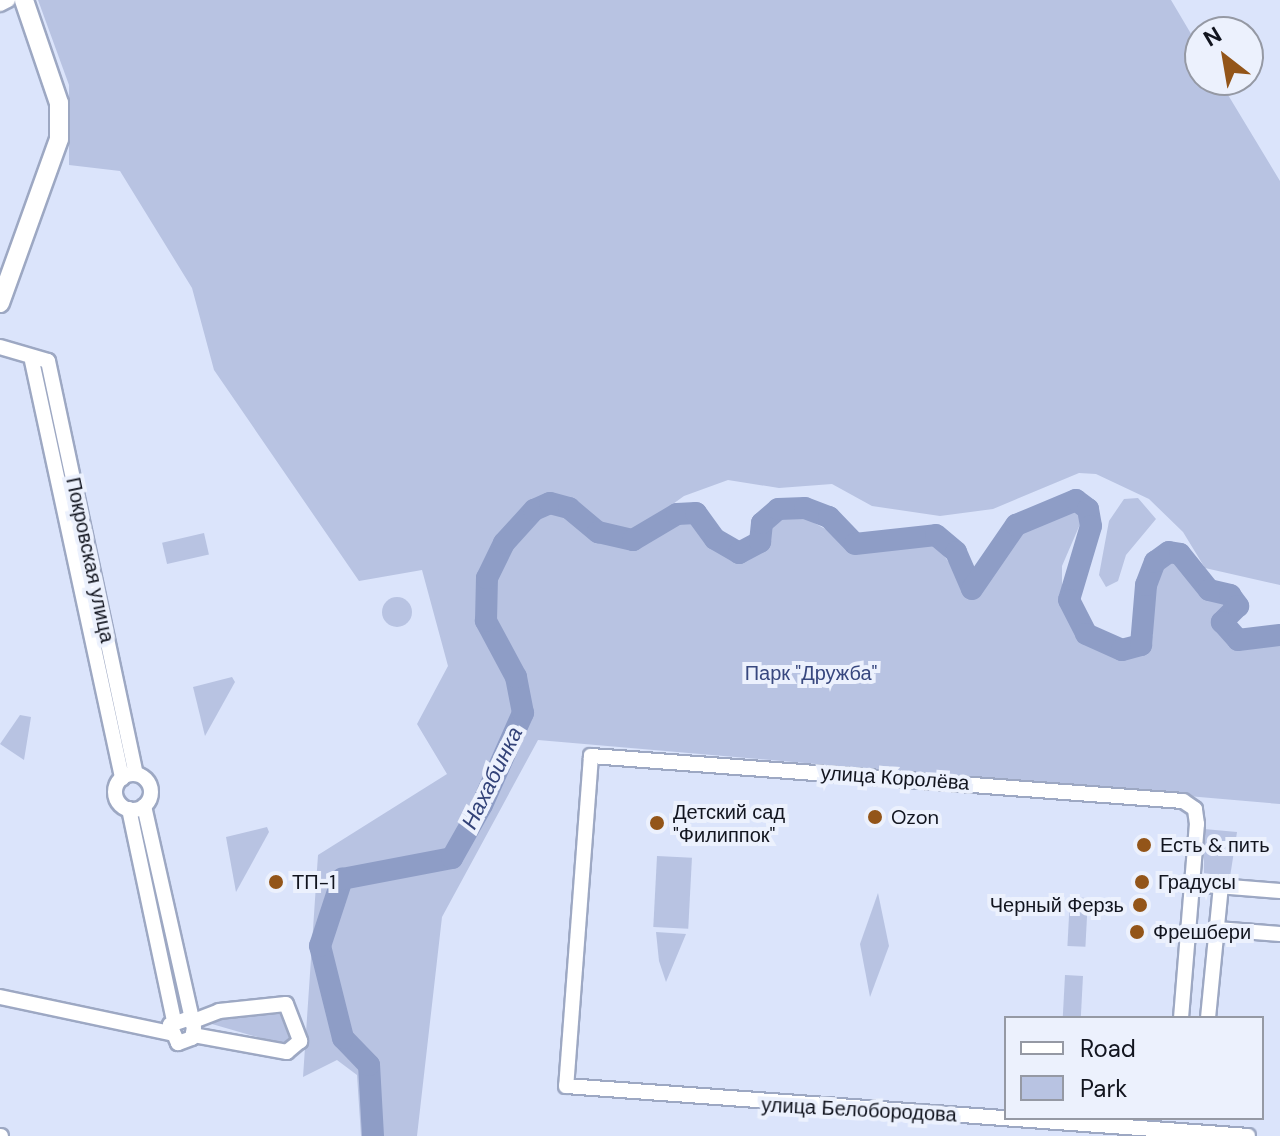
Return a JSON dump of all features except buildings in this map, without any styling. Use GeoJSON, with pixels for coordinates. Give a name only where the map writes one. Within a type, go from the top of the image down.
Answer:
{"type":"FeatureCollection","features":[{"type":"Feature","properties":{"kind":"street"},"geometry":{"type":"LineString","coordinates":[[0,4],[8,0]]}},
{"type":"Feature","properties":{"kind":"street"},"geometry":{"type":"LineString","coordinates":[[0,303],[59,139],[59,103],[24,0]]}},
{"type":"Feature","properties":{"kind":"street","name":"Покровская улица"},"geometry":{"type":"LineString","coordinates":[[0,347],[32,361],[48,361],[129,776],[116,796],[137,808]]}},
{"type":"Feature","properties":{"kind":"street","name":"Покровская улица"},"geometry":{"type":"LineString","coordinates":[[32,361],[129,776],[150,787],[137,808],[183,1026]]}},
{"type":"Feature","properties":{"kind":"street","name":"улица Королёва"},"geometry":{"type":"LineString","coordinates":[[566,1086],[591,756],[1183,801],[1195,809],[1193,884]]}},
{"type":"Feature","properties":{"kind":"street"},"geometry":{"type":"LineString","coordinates":[[1181,1016],[1193,884],[1280,891]]}},
{"type":"Feature","properties":{"kind":"street"},"geometry":{"type":"LineString","coordinates":[[1208,1016],[1221,886]]}},
{"type":"Feature","properties":{"kind":"street"},"geometry":{"type":"LineString","coordinates":[[1217,929],[1280,934]]}},
{"type":"Feature","properties":{"kind":"street"},"geometry":{"type":"LineString","coordinates":[[0,997],[183,1026],[287,1052],[300,1041],[286,1004],[219,1011],[183,1026]]}},
{"type":"Feature","properties":{"kind":"street","name":"улица Белобородова"},"geometry":{"type":"LineString","coordinates":[[566,1086],[1004,1113]]}},
{"type":"Feature","properties":{"kind":"street","name":"улица Белобородова"},"geometry":{"type":"LineString","coordinates":[[1108,1120],[1199,1125],[1248,1136]]}},
{"type":"Feature","properties":{"kind":"green space","name":"Парк \"Дружба\""},"geometry":{"type":"Polygon","coordinates":[[[38,0],[1171,0],[1184,22],[1184,96],[1229,96],[1280,181],[1280,585],[1205,568],[1183,532],[1149,499],[1096,474],[1079,473],[993,509],[940,516],[872,506],[832,484],[779,488],[728,480],[684,496],[620,542],[642,544],[665,526],[692,521],[720,552],[747,560],[769,526],[794,512],[866,551],[934,542],[969,590],[982,592],[1020,530],[1072,507],[1084,515],[1062,566],[1062,593],[1097,642],[1145,647],[1153,635],[1146,594],[1164,557],[1178,559],[1201,594],[1228,603],[1221,629],[1227,641],[1269,644],[1280,638],[1280,804],[538,740],[442,917],[417,1136],[361,1136],[357,1075],[337,1060],[303,1077],[318,855],[447,774],[417,724],[448,666],[422,570],[359,581],[214,370],[192,288],[120,171],[69,165],[69,85],[38,0]]]}},
{"type":"Feature","properties":{"kind":"green space"},"geometry":{"type":"Polygon","coordinates":[[[1138,498],[1156,519],[1126,555],[1118,581],[1106,587],[1099,575],[1109,521],[1124,499],[1138,498]]]}},
{"type":"Feature","properties":{"kind":"green space"},"geometry":{"type":"Polygon","coordinates":[[[204,533],[209,554],[167,564],[162,543],[204,533]]]}},
{"type":"Feature","properties":{"kind":"green space"},"geometry":{"type":"Polygon","coordinates":[[[397,597],[408,601],[412,612],[408,623],[397,627],[386,623],[382,612],[386,601],[397,597]]]}},
{"type":"Feature","properties":{"kind":"green space"},"geometry":{"type":"Polygon","coordinates":[[[232,677],[235,682],[205,736],[193,687],[232,677]]]}},
{"type":"Feature","properties":{"kind":"green space"},"geometry":{"type":"Polygon","coordinates":[[[20,715],[31,717],[24,760],[0,744],[20,715]]]}},
{"type":"Feature","properties":{"kind":"green space"},"geometry":{"type":"Polygon","coordinates":[[[267,827],[269,832],[236,892],[226,837],[267,827]]]}},
{"type":"Feature","properties":{"kind":"green space"},"geometry":{"type":"Polygon","coordinates":[[[1204,829],[1237,832],[1230,877],[1204,873],[1204,829]]]}},
{"type":"Feature","properties":{"kind":"green space"},"geometry":{"type":"Polygon","coordinates":[[[657,856],[692,858],[688,929],[653,927],[657,856]]]}},
{"type":"Feature","properties":{"kind":"green space"},"geometry":{"type":"Polygon","coordinates":[[[878,893],[889,946],[870,997],[860,944],[878,893]]]}},
{"type":"Feature","properties":{"kind":"green space"},"geometry":{"type":"Polygon","coordinates":[[[1070,897],[1088,898],[1085,947],[1067,946],[1070,897]]]}},
{"type":"Feature","properties":{"kind":"green space"},"geometry":{"type":"Polygon","coordinates":[[[656,932],[686,934],[666,982],[659,961],[656,932]]]}},
{"type":"Feature","properties":{"kind":"green space"},"geometry":{"type":"Polygon","coordinates":[[[1065,975],[1083,976],[1081,1016],[1063,1016],[1065,975]]]}},
{"type":"Feature","properties":{"kind":"green space"},"geometry":{"type":"Polygon","coordinates":[[[282,1007],[293,1036],[285,1045],[205,1022],[282,1007]]]}},
{"type":"Feature","properties":{"kind":"waterway","name":"Нахабинка"},"geometry":{"type":"LineString","coordinates":[[373,1136],[369,1065],[343,1038],[320,946],[342,879],[452,858],[482,805],[523,713],[516,677],[486,621],[487,578],[504,543],[534,510],[550,503],[569,508],[598,532],[633,540],[677,514],[696,513],[715,539],[739,553],[760,542],[762,523],[778,509],[805,508],[829,517],[855,544],[936,535],[956,552],[972,589],[1016,525],[1076,500],[1088,509],[1091,526],[1069,600],[1086,634],[1122,650],[1141,645],[1146,585],[1155,562],[1169,552],[1180,554],[1209,590],[1230,595],[1238,606],[1222,622],[1238,640],[1280,635]]}},
{"type":"Feature","properties":{"kind":"place","name":"Ozon"},"geometry":{"type":"Point","coordinates":[875,817]}},
{"type":"Feature","properties":{"kind":"place","name":"Детский сад \"Филиппок\""},"geometry":{"type":"Point","coordinates":[657,823]}},
{"type":"Feature","properties":{"kind":"place","name":"Есть & пить"},"geometry":{"type":"Point","coordinates":[1144,845]}},
{"type":"Feature","properties":{"kind":"place","name":"ТП-1"},"geometry":{"type":"Point","coordinates":[276,882]}},
{"type":"Feature","properties":{"kind":"place","name":"Градусы"},"geometry":{"type":"Point","coordinates":[1142,882]}},
{"type":"Feature","properties":{"kind":"place","name":"Черный Ферзь"},"geometry":{"type":"Point","coordinates":[1140,905]}},
{"type":"Feature","properties":{"kind":"place","name":"Фрешбери"},"geometry":{"type":"Point","coordinates":[1137,932]}}]}
